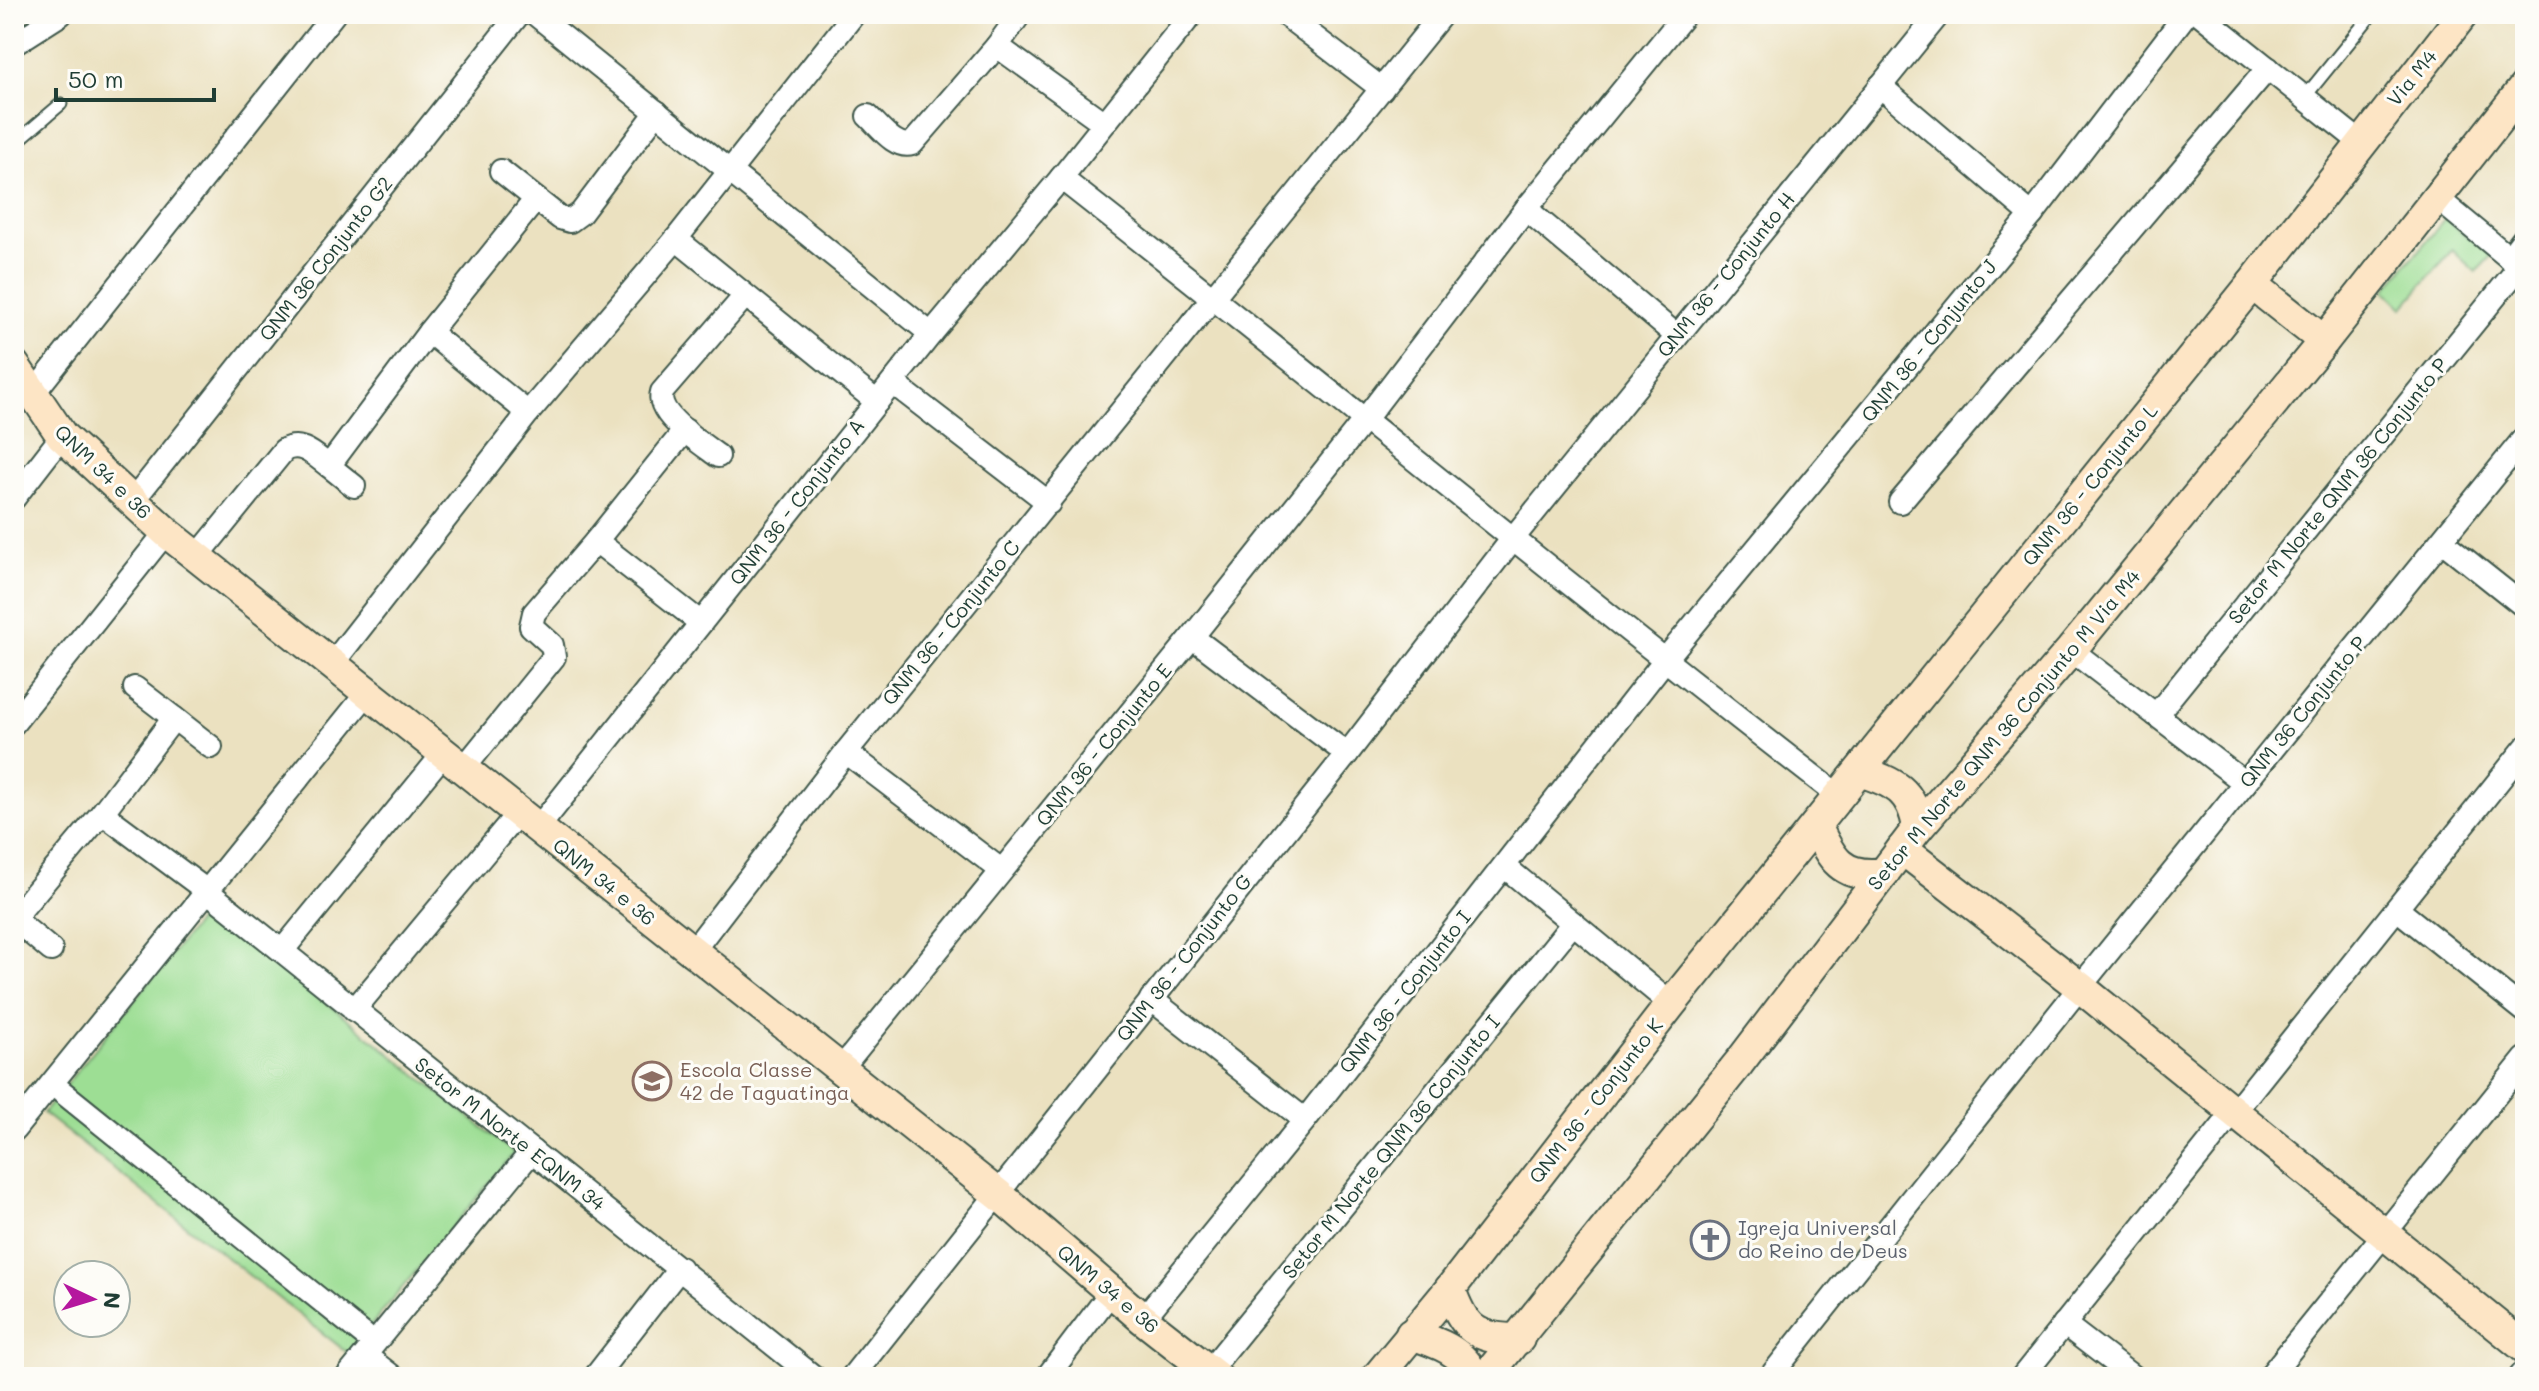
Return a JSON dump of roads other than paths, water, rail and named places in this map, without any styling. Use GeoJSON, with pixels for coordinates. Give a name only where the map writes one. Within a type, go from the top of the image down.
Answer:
{"type":"FeatureCollection","features":[{"type":"Feature","properties":{"kind":"main road","name":"Via M4"},"geometry":{"type":"LineString","coordinates":[[2360,142],[2463,14]]}},
{"type":"Feature","properties":{"kind":"main road","name":"Setor M Norte QNM 36 Conjunto M Via M4"},"geometry":{"type":"LineString","coordinates":[[1486,1377],[1739,1063],[1910,838],[2071,650],[2324,341],[2525,86]]}},
{"type":"Feature","properties":{"kind":"main road","name":"QNM 36 - Conjunto L"},"geometry":{"type":"LineString","coordinates":[[1816,825],[2252,284],[2360,142]]}},
{"type":"Feature","properties":{"kind":"main road"},"geometry":{"type":"LineString","coordinates":[[2252,284],[2324,341]]}},
{"type":"Feature","properties":{"kind":"main road","name":"QNM 34 e 36"},"geometry":{"type":"LineString","coordinates":[[14,365],[62,436],[166,532],[999,1195],[1143,1319],[1213,1374]]}},
{"type":"Feature","properties":{"kind":"main road"},"geometry":{"type":"LineString","coordinates":[[1860,771],[1887,780],[1904,791],[1915,808],[1910,838],[2080,987],[2525,1348]]}},
{"type":"Feature","properties":{"kind":"main road"},"geometry":{"type":"LineString","coordinates":[[1816,825],[1837,862],[1851,871],[1867,875],[1884,873]]}},
{"type":"Feature","properties":{"kind":"main road","name":"QNM 36 - Conjunto K"},"geometry":{"type":"LineString","coordinates":[[1377,1377],[1816,825]]}},
{"type":"Feature","properties":{"kind":"main road"},"geometry":{"type":"LineString","coordinates":[[1450,1289],[1457,1310],[1472,1330],[1485,1336],[1519,1339]]}},
{"type":"Feature","properties":{"kind":"main road"},"geometry":{"type":"LineString","coordinates":[[1411,1334],[1446,1347],[1462,1358],[1474,1377]]}},
{"type":"Feature","properties":{"kind":"street"},"geometry":{"type":"LineString","coordinates":[[14,44],[61,14]]}},
{"type":"Feature","properties":{"kind":"street"},"geometry":{"type":"LineString","coordinates":[[32,395],[334,14]]}},
{"type":"Feature","properties":{"kind":"street","name":"QNM 36 Conjunto G2"},"geometry":{"type":"LineString","coordinates":[[132,502],[519,14]]}},
{"type":"Feature","properties":{"kind":"street"},"geometry":{"type":"LineString","coordinates":[[535,14],[931,334]]}},
{"type":"Feature","properties":{"kind":"street"},"geometry":{"type":"LineString","coordinates":[[333,663],[528,413],[676,239],[854,14]]}},
{"type":"Feature","properties":{"kind":"street"},"geometry":{"type":"LineString","coordinates":[[868,116],[897,143],[904,146],[912,144],[997,46],[1020,14]]}},
{"type":"Feature","properties":{"kind":"street","name":"QNM 36 - Conjunto A"},"geometry":{"type":"LineString","coordinates":[[354,1010],[528,820],[701,623],[1192,14]]}},
{"type":"Feature","properties":{"kind":"street"},"geometry":{"type":"LineString","coordinates":[[1284,14],[1382,89]]}},
{"type":"Feature","properties":{"kind":"street","name":"QNM 36 - Conjunto C"},"geometry":{"type":"LineString","coordinates":[[692,952],[846,752],[1442,14]]}},
{"type":"Feature","properties":{"kind":"street","name":"QNM 36 - Conjunto E"},"geometry":{"type":"LineString","coordinates":[[840,1070],[1192,637],[1366,418],[1526,209],[1685,14]]}},
{"type":"Feature","properties":{"kind":"street","name":"QNM 36 - Conjunto H"},"geometry":{"type":"LineString","coordinates":[[1514,537],[1939,14]]}},
{"type":"Feature","properties":{"kind":"street","name":"QNM 36 - Conjunto J"},"geometry":{"type":"LineString","coordinates":[[1664,661],[2032,215],[2186,14]]}},
{"type":"Feature","properties":{"kind":"street"},"geometry":{"type":"LineString","coordinates":[[2200,14],[2360,142]]}},
{"type":"Feature","properties":{"kind":"street"},"geometry":{"type":"LineString","coordinates":[[997,46],[1104,123]]}},
{"type":"Feature","properties":{"kind":"street"},"geometry":{"type":"LineString","coordinates":[[1900,502],[2268,68]]}},
{"type":"Feature","properties":{"kind":"street"},"geometry":{"type":"LineString","coordinates":[[1880,86],[2032,215]]}},
{"type":"Feature","properties":{"kind":"street"},"geometry":{"type":"LineString","coordinates":[[501,171],[560,218],[570,221],[576,218],[657,112]]}},
{"type":"Feature","properties":{"kind":"street"},"geometry":{"type":"LineString","coordinates":[[1061,178],[1366,418],[1664,661],[1839,796]]}},
{"type":"Feature","properties":{"kind":"street"},"geometry":{"type":"LineString","coordinates":[[2437,198],[2518,265]]}},
{"type":"Feature","properties":{"kind":"street"},"geometry":{"type":"LineString","coordinates":[[329,466],[429,332],[536,199]]}},
{"type":"Feature","properties":{"kind":"street"},"geometry":{"type":"LineString","coordinates":[[1526,209],[1677,336]]}},
{"type":"Feature","properties":{"kind":"street","name":"Setor M Norte QNM 36 Conjunto P"},"geometry":{"type":"LineString","coordinates":[[2156,715],[2518,265],[2525,237]]}},
{"type":"Feature","properties":{"kind":"street"},"geometry":{"type":"LineString","coordinates":[[676,239],[877,402]]}},
{"type":"Feature","properties":{"kind":"street"},"geometry":{"type":"LineString","coordinates":[[718,456],[662,407],[660,398],[745,296]]}},
{"type":"Feature","properties":{"kind":"street"},"geometry":{"type":"LineString","coordinates":[[429,332],[528,413]]}},
{"type":"Feature","properties":{"kind":"street"},"geometry":{"type":"LineString","coordinates":[[893,383],[1049,503]]}},
{"type":"Feature","properties":{"kind":"street"},"geometry":{"type":"LineString","coordinates":[[282,951],[454,760],[554,657],[552,645],[534,631],[531,620],[534,613],[685,430]]}},
{"type":"Feature","properties":{"kind":"street"},"geometry":{"type":"LineString","coordinates":[[14,498],[62,436]]}},
{"type":"Feature","properties":{"kind":"street","name":"QNM 36 Conjunto P"},"geometry":{"type":"LineString","coordinates":[[1770,1377],[2080,987],[2525,437]]}},
{"type":"Feature","properties":{"kind":"street"},"geometry":{"type":"LineString","coordinates":[[197,557],[284,450],[292,446],[304,448],[354,486]]}},
{"type":"Feature","properties":{"kind":"street"},"geometry":{"type":"LineString","coordinates":[[14,723],[166,532]]}},
{"type":"Feature","properties":{"kind":"street","name":"QNM 36 - Conjunto G"},"geometry":{"type":"LineString","coordinates":[[852,1377],[1347,754],[1514,537]]}},
{"type":"Feature","properties":{"kind":"street"},"geometry":{"type":"LineString","coordinates":[[596,541],[701,623]]}},
{"type":"Feature","properties":{"kind":"street"},"geometry":{"type":"LineString","coordinates":[[2442,541],[2525,607]]}},
{"type":"Feature","properties":{"kind":"street"},"geometry":{"type":"LineString","coordinates":[[1192,637],[1347,754]]}},
{"type":"Feature","properties":{"kind":"street"},"geometry":{"type":"LineString","coordinates":[[2071,650],[2245,783]]}},
{"type":"Feature","properties":{"kind":"street","name":"QNM 36 - Conjunto I"},"geometry":{"type":"LineString","coordinates":[[1143,1319],[1305,1120],[1664,661]]}},
{"type":"Feature","properties":{"kind":"street"},"geometry":{"type":"LineString","coordinates":[[135,688],[211,747]]}},
{"type":"Feature","properties":{"kind":"street"},"geometry":{"type":"LineString","coordinates":[[18,1116],[207,891],[368,692]]}},
{"type":"Feature","properties":{"kind":"street"},"geometry":{"type":"LineString","coordinates":[[51,950],[14,918],[102,813],[174,718]]}},
{"type":"Feature","properties":{"kind":"street"},"geometry":{"type":"LineString","coordinates":[[2022,1377],[2525,748]]}},
{"type":"Feature","properties":{"kind":"street"},"geometry":{"type":"LineString","coordinates":[[846,752],[1001,870]]}},
{"type":"Feature","properties":{"kind":"street","name":"Setor M Norte EQNM 34"},"geometry":{"type":"LineString","coordinates":[[102,813],[207,891],[814,1377]]}},
{"type":"Feature","properties":{"kind":"street"},"geometry":{"type":"LineString","coordinates":[[1504,866],[1671,1004]]}},
{"type":"Feature","properties":{"kind":"street"},"geometry":{"type":"LineString","coordinates":[[2397,909],[2525,1011]]}},
{"type":"Feature","properties":{"kind":"street","name":"Setor M Norte QNM 36 Conjunto I"},"geometry":{"type":"LineString","coordinates":[[1213,1374],[1573,923]]}},
{"type":"Feature","properties":{"kind":"street"},"geometry":{"type":"LineString","coordinates":[[1151,999],[1305,1120]]}},
{"type":"Feature","properties":{"kind":"street"},"geometry":{"type":"LineString","coordinates":[[2269,1377],[2525,1059]]}},
{"type":"Feature","properties":{"kind":"street"},"geometry":{"type":"LineString","coordinates":[[61,1091],[365,1345],[393,1377]]}},
{"type":"Feature","properties":{"kind":"street"},"geometry":{"type":"LineString","coordinates":[[347,1377],[365,1345],[532,1151]]}},
{"type":"Feature","properties":{"kind":"street"},"geometry":{"type":"LineString","coordinates":[[595,1377],[680,1268]]}},
{"type":"Feature","properties":{"kind":"street"},"geometry":{"type":"LineString","coordinates":[[1047,1377],[1111,1292]]}},
{"type":"Feature","properties":{"kind":"street"},"geometry":{"type":"LineString","coordinates":[[2064,1324],[2133,1377]]}},
{"type":"Feature","properties":{"kind":"street"},"geometry":{"type":"LineString","coordinates":[[2520,1377],[2525,1371]]}},
{"type":"Feature","properties":{"kind":"lane"},"geometry":{"type":"LineString","coordinates":[[2304,98],[2372,14]]}},
{"type":"Feature","properties":{"kind":"lane"},"geometry":{"type":"LineString","coordinates":[[14,144],[61,104]]}},
{"type":"Feature","properties":{"kind":"place","name":"Escola Classe 42 de Taguatinga"},"geometry":{"type":"Point","coordinates":[652,1081]}},
{"type":"Feature","properties":{"kind":"place","name":"Igreja Universal do Reino de Deus"},"geometry":{"type":"Point","coordinates":[1710,1240]}}]}
